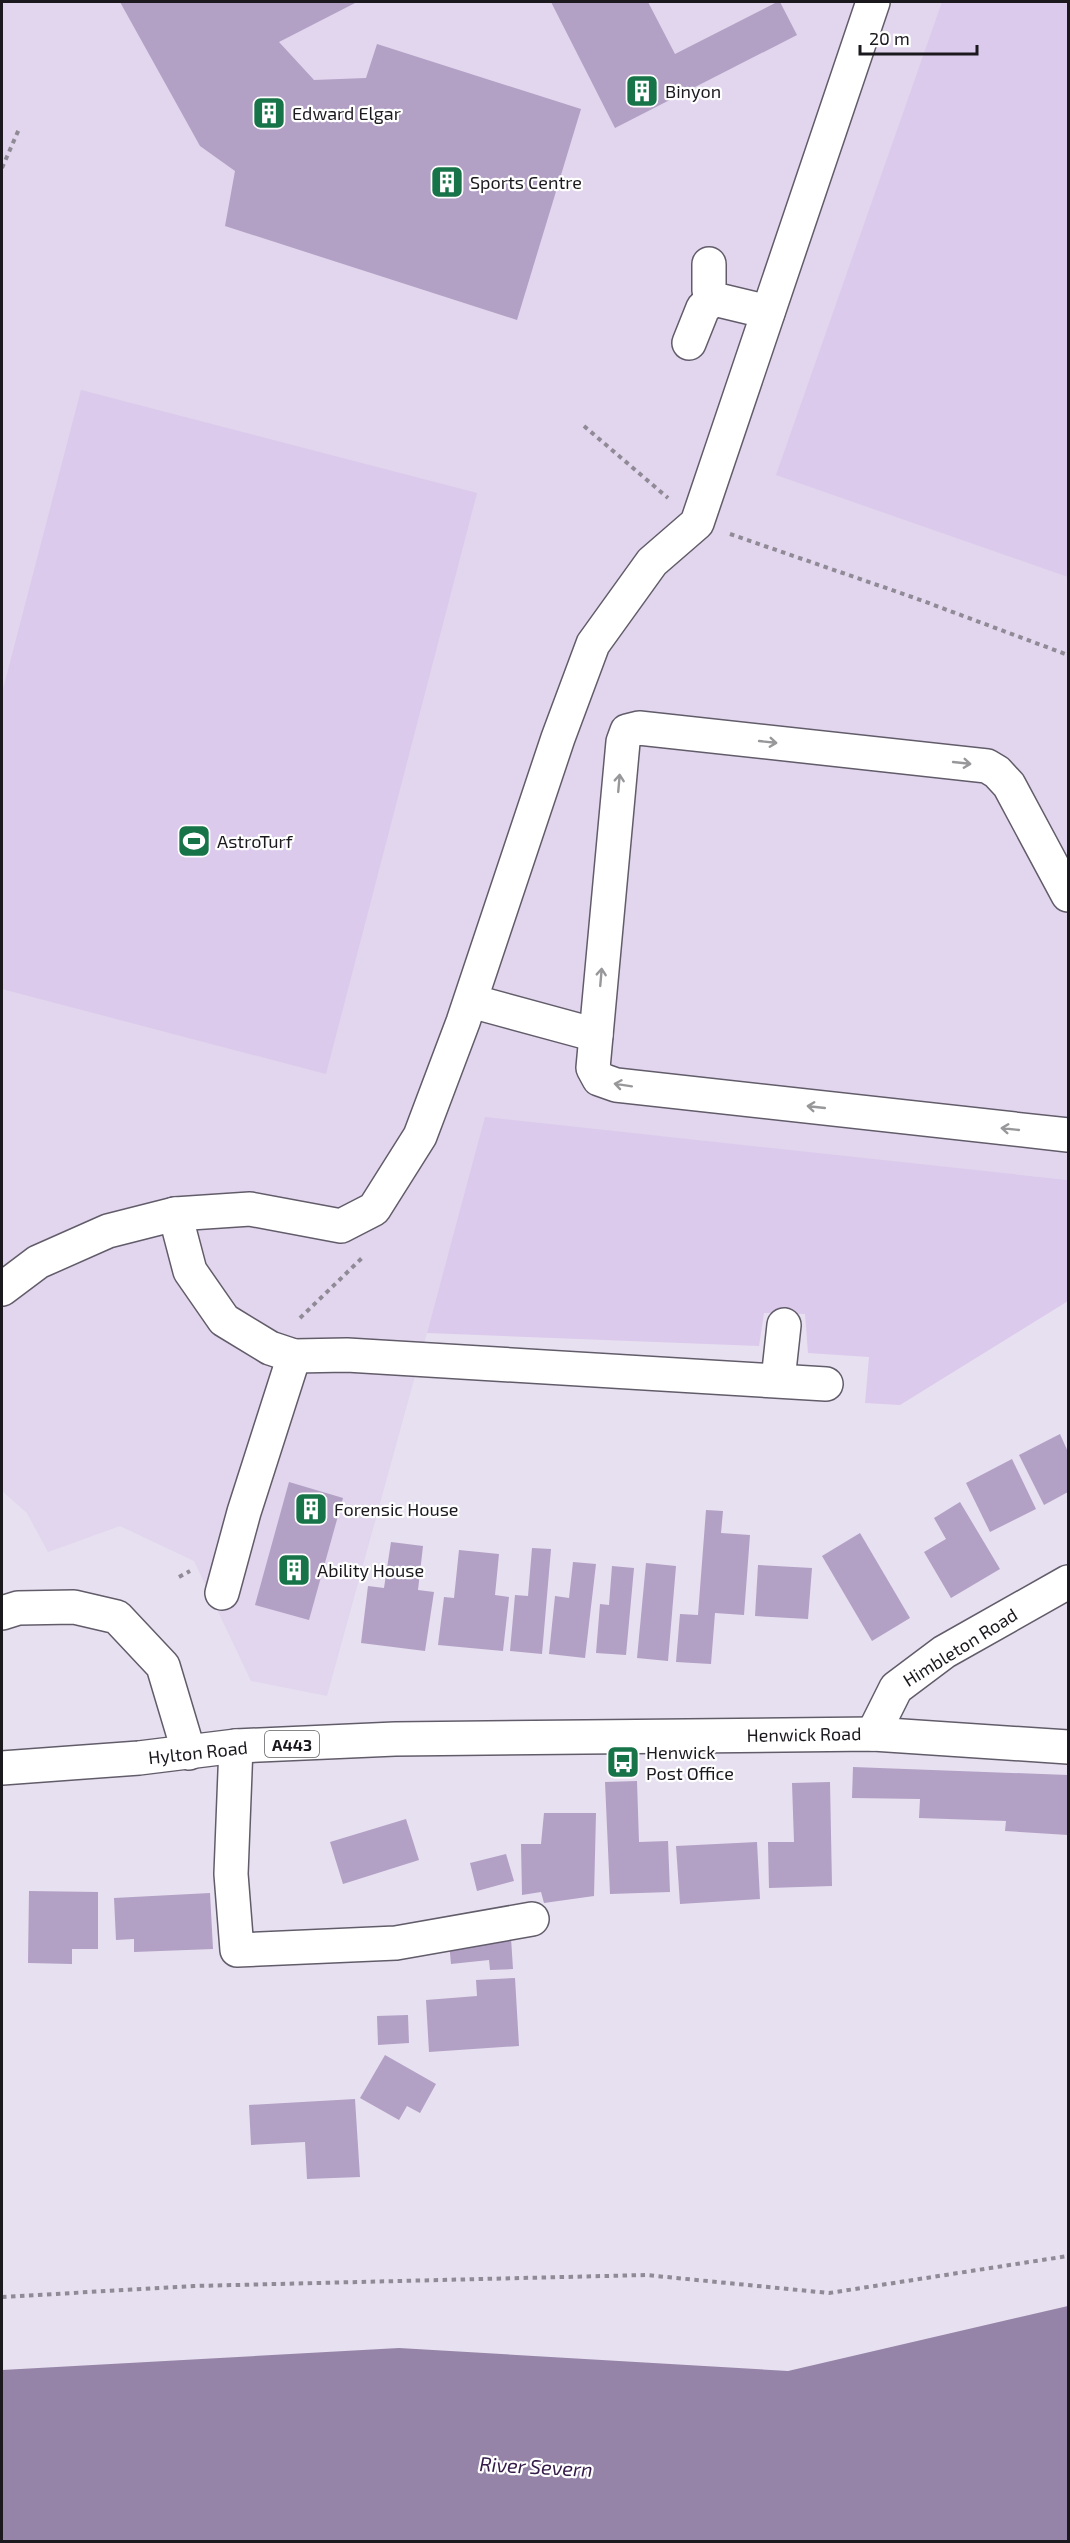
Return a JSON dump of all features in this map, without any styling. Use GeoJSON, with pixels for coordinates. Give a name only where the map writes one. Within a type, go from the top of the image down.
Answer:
{"type":"FeatureCollection","features":[{"type":"Feature","properties":{"kind":"main road"},"geometry":{"type":"LineString","coordinates":[[2,1289],[38,1262],[108,1231],[175,1214],[250,1209],[340,1226],[374,1209],[420,1136],[471,1001],[558,738],[593,644],[652,562],[697,523],[873,2]]}},
{"type":"Feature","properties":{"kind":"main road"},"geometry":{"type":"LineString","coordinates":[[710,264],[709,291],[714,299],[768,312]]}},
{"type":"Feature","properties":{"kind":"main road"},"geometry":{"type":"LineString","coordinates":[[689,344],[703,308],[714,299]]}},
{"type":"Feature","properties":{"kind":"main road"},"geometry":{"type":"LineString","coordinates":[[1068,895],[1009,785],[998,772],[987,766],[639,728],[627,731],[623,742],[593,1068],[599,1079],[616,1085],[1068,1135]]}},
{"type":"Feature","properties":{"kind":"main road"},"geometry":{"type":"LineString","coordinates":[[471,1001],[596,1035]]}},
{"type":"Feature","properties":{"kind":"main road"},"geometry":{"type":"LineString","coordinates":[[175,1214],[190,1271],[224,1320],[270,1348],[294,1356],[347,1355],[826,1384]]}},
{"type":"Feature","properties":{"kind":"main road"},"geometry":{"type":"LineString","coordinates":[[778,1380],[784,1325]]}},
{"type":"Feature","properties":{"kind":"main road"},"geometry":{"type":"LineString","coordinates":[[222,1593],[247,1501],[294,1356]]}},
{"type":"Feature","properties":{"kind":"main road","name":"Himbleton Road"},"geometry":{"type":"LineString","coordinates":[[873,1734],[896,1688],[944,1652],[1068,1582]]}},
{"type":"Feature","properties":{"kind":"main road"},"geometry":{"type":"LineString","coordinates":[[2,1613],[18,1608],[74,1607],[117,1617],[163,1666],[189,1753]]}},
{"type":"Feature","properties":{"kind":"main road","name":"Henwick Road"},"geometry":{"type":"LineString","coordinates":[[395,1739],[873,1734],[1068,1747]]}},
{"type":"Feature","properties":{"kind":"main road","name":"Hylton Road"},"geometry":{"type":"LineString","coordinates":[[2,1768],[189,1753],[236,1746],[395,1739]]}},
{"type":"Feature","properties":{"kind":"main road"},"geometry":{"type":"LineString","coordinates":[[236,1746],[231,1874],[237,1950],[396,1943],[532,1919]]}},
{"type":"Feature","properties":{"kind":"path"},"geometry":{"type":"LineString","coordinates":[[2,168],[19,129]]}},
{"type":"Feature","properties":{"kind":"path"},"geometry":{"type":"LineString","coordinates":[[584,426],[697,523],[915,598],[1068,655]]}},
{"type":"Feature","properties":{"kind":"path"},"geometry":{"type":"LineString","coordinates":[[2,2297],[194,2286],[646,2275],[829,2293],[1068,2256]]}},
{"type":"Feature","properties":{"kind":"shaded area"},"geometry":{"type":"Polygon","coordinates":[[[2,2],[1068,2],[1068,1180],[486,1118],[327,1696],[251,1681],[194,1561],[120,1526],[48,1552],[27,1513],[2,1491],[2,2]]]}},
{"type":"Feature","properties":{"kind":"shaded area"},"geometry":{"type":"Polygon","coordinates":[[[942,2],[1068,2],[1068,577],[776,475],[942,2]]]}},
{"type":"Feature","properties":{"kind":"shaded area","name":"AstroTurf"},"geometry":{"type":"Polygon","coordinates":[[[81,390],[477,493],[326,1074],[2,989],[2,693],[81,390]]]}},
{"type":"Feature","properties":{"kind":"shaded area"},"geometry":{"type":"Polygon","coordinates":[[[485,1117],[1068,1180],[1068,1301],[900,1405],[865,1403],[869,1357],[808,1353],[805,1314],[764,1313],[759,1346],[427,1333],[485,1117]]]}},
{"type":"Feature","properties":{"kind":"water","name":"River Severn"},"geometry":{"type":"Polygon","coordinates":[[[1068,2306],[1068,2541],[2,2541],[2,2370],[399,2348],[788,2371],[1068,2306]]]}},
{"type":"Feature","properties":{"kind":"building"},"geometry":{"type":"Polygon","coordinates":[[[120,2],[357,2],[279,42],[314,80],[366,78],[377,44],[581,109],[517,320],[225,226],[235,171],[200,146],[120,2]]]}},
{"type":"Feature","properties":{"kind":"building","name":"Binyon"},"geometry":{"type":"Polygon","coordinates":[[[551,2],[648,2],[675,54],[777,2],[780,2],[797,35],[615,128],[551,2]]]}},
{"type":"Feature","properties":{"kind":"building"},"geometry":{"type":"Polygon","coordinates":[[[1060,1434],[1068,1452],[1068,1492],[1044,1505],[1019,1455],[1060,1434]]]}},
{"type":"Feature","properties":{"kind":"building"},"geometry":{"type":"Polygon","coordinates":[[[1012,1459],[1036,1509],[990,1532],[966,1483],[1012,1459]]]}},
{"type":"Feature","properties":{"kind":"building","name":"Ability House"},"geometry":{"type":"Polygon","coordinates":[[[289,1482],[343,1498],[309,1620],[255,1605],[289,1482]]]}},
{"type":"Feature","properties":{"kind":"building"},"geometry":{"type":"Polygon","coordinates":[[[960,1502],[1000,1569],[951,1598],[924,1552],[946,1539],[934,1518],[960,1502]]]}},
{"type":"Feature","properties":{"kind":"building"},"geometry":{"type":"Polygon","coordinates":[[[706,1510],[723,1511],[721,1533],[750,1535],[744,1615],[715,1613],[711,1664],[676,1662],[680,1614],[698,1615],[706,1510]]]}},
{"type":"Feature","properties":{"kind":"building"},"geometry":{"type":"Polygon","coordinates":[[[860,1533],[910,1618],[872,1641],[822,1556],[860,1533]]]}},
{"type":"Feature","properties":{"kind":"building"},"geometry":{"type":"Polygon","coordinates":[[[391,1542],[423,1546],[418,1590],[434,1592],[425,1651],[361,1643],[368,1586],[384,1588],[391,1542]]]}},
{"type":"Feature","properties":{"kind":"building"},"geometry":{"type":"Polygon","coordinates":[[[532,1548],[551,1549],[542,1654],[510,1651],[515,1595],[528,1596],[532,1548]]]}},
{"type":"Feature","properties":{"kind":"building"},"geometry":{"type":"Polygon","coordinates":[[[459,1550],[499,1554],[495,1595],[509,1597],[503,1651],[438,1645],[444,1597],[454,1598],[459,1550]]]}},
{"type":"Feature","properties":{"kind":"building"},"geometry":{"type":"Polygon","coordinates":[[[573,1562],[596,1564],[585,1658],[549,1654],[555,1596],[569,1598],[573,1562]]]}},
{"type":"Feature","properties":{"kind":"building"},"geometry":{"type":"Polygon","coordinates":[[[646,1563],[676,1566],[668,1661],[637,1658],[646,1563]]]}},
{"type":"Feature","properties":{"kind":"building"},"geometry":{"type":"Polygon","coordinates":[[[758,1565],[812,1568],[808,1619],[755,1616],[758,1565]]]}},
{"type":"Feature","properties":{"kind":"building"},"geometry":{"type":"Polygon","coordinates":[[[612,1566],[634,1568],[626,1655],[596,1653],[600,1604],[609,1605],[612,1566]]]}},
{"type":"Feature","properties":{"kind":"building"},"geometry":{"type":"Polygon","coordinates":[[[853,1767],[1068,1775],[1068,1835],[1005,1831],[1006,1821],[919,1818],[920,1799],[852,1798],[853,1767]]]}},
{"type":"Feature","properties":{"kind":"building"},"geometry":{"type":"Polygon","coordinates":[[[637,1781],[639,1842],[668,1841],[670,1892],[610,1894],[605,1782],[637,1781]]]}},
{"type":"Feature","properties":{"kind":"building"},"geometry":{"type":"Polygon","coordinates":[[[830,1782],[832,1886],[769,1888],[768,1842],[794,1842],[792,1783],[830,1782]]]}},
{"type":"Feature","properties":{"kind":"building"},"geometry":{"type":"Polygon","coordinates":[[[544,1813],[596,1813],[594,1896],[544,1903],[541,1892],[522,1895],[521,1844],[541,1844],[544,1813]]]}},
{"type":"Feature","properties":{"kind":"building"},"geometry":{"type":"Polygon","coordinates":[[[406,1819],[419,1860],[343,1884],[330,1842],[406,1819]]]}},
{"type":"Feature","properties":{"kind":"building"},"geometry":{"type":"Polygon","coordinates":[[[757,1842],[760,1899],[680,1904],[676,1846],[757,1842]]]}},
{"type":"Feature","properties":{"kind":"building"},"geometry":{"type":"Polygon","coordinates":[[[506,1854],[514,1881],[477,1891],[470,1863],[506,1854]]]}},
{"type":"Feature","properties":{"kind":"building"},"geometry":{"type":"Polygon","coordinates":[[[29,1891],[98,1892],[98,1949],[72,1949],[72,1964],[28,1963],[29,1891]]]}},
{"type":"Feature","properties":{"kind":"building"},"geometry":{"type":"Polygon","coordinates":[[[210,1893],[213,1949],[134,1952],[134,1939],[116,1940],[114,1898],[210,1893]]]}},
{"type":"Feature","properties":{"kind":"building"},"geometry":{"type":"Polygon","coordinates":[[[511,1938],[513,1969],[490,1970],[489,1960],[451,1964],[449,1942],[511,1938]]]}},
{"type":"Feature","properties":{"kind":"building"},"geometry":{"type":"Polygon","coordinates":[[[515,1978],[519,2046],[429,2052],[426,2000],[477,1996],[476,1980],[515,1978]]]}},
{"type":"Feature","properties":{"kind":"building"},"geometry":{"type":"Polygon","coordinates":[[[408,2015],[409,2043],[378,2045],[377,2016],[408,2015]]]}},
{"type":"Feature","properties":{"kind":"building"},"geometry":{"type":"Polygon","coordinates":[[[385,2055],[436,2084],[420,2113],[407,2106],[399,2120],[360,2098],[385,2055]]]}},
{"type":"Feature","properties":{"kind":"building"},"geometry":{"type":"Polygon","coordinates":[[[355,2099],[360,2177],[307,2179],[305,2142],[251,2145],[249,2105],[355,2099]]]}},
{"type":"Feature","properties":{"kind":"place","name":"Binyon"},"geometry":{"type":"Point","coordinates":[642,91]}},
{"type":"Feature","properties":{"kind":"place","name":"Edward Elgar"},"geometry":{"type":"Point","coordinates":[269,113]}},
{"type":"Feature","properties":{"kind":"place","name":"Sports Centre"},"geometry":{"type":"Point","coordinates":[447,182]}},
{"type":"Feature","properties":{"kind":"place","name":"AstroTurf"},"geometry":{"type":"Point","coordinates":[194,841]}},
{"type":"Feature","properties":{"kind":"place","name":"Forensic House"},"geometry":{"type":"Point","coordinates":[311,1509]}},
{"type":"Feature","properties":{"kind":"place","name":"Ability House"},"geometry":{"type":"Point","coordinates":[294,1570]}},
{"type":"Feature","properties":{"kind":"place","name":"Henwick Post Office"},"geometry":{"type":"Point","coordinates":[623,1762]}}]}
